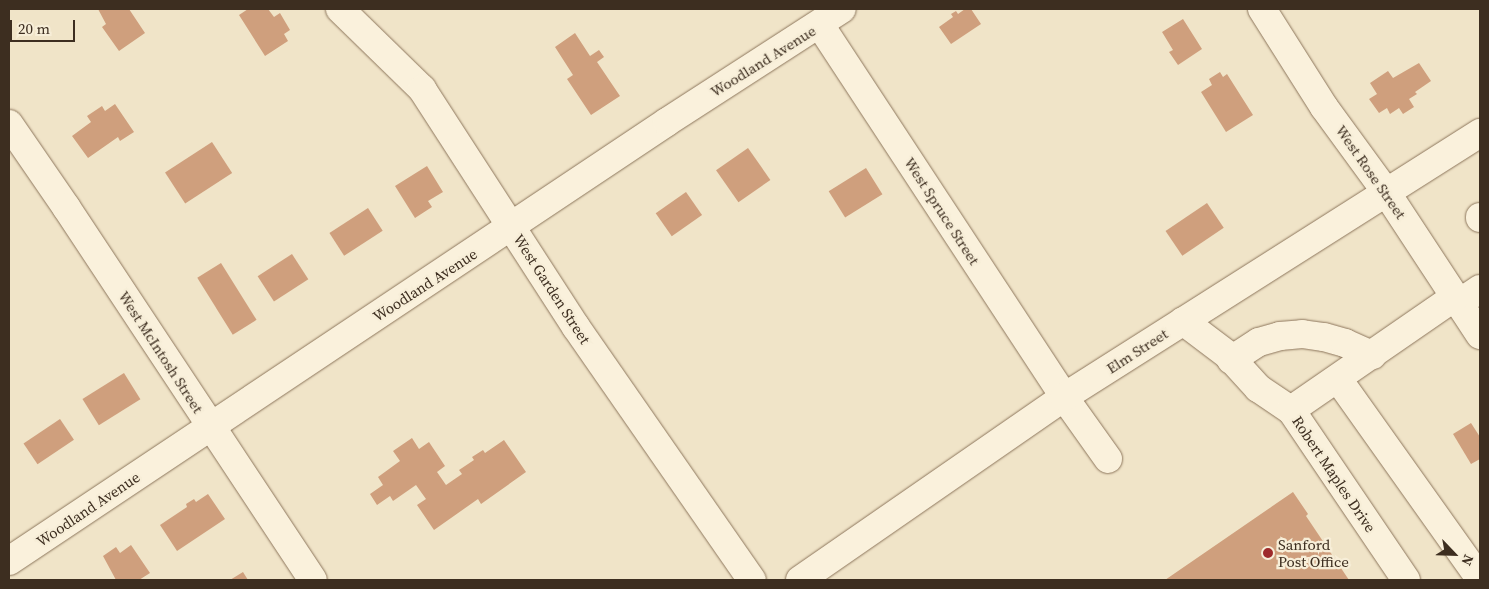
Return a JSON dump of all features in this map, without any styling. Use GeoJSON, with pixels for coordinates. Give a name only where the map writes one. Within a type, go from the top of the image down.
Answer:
{"type":"FeatureCollection","features":[{"type":"Feature","properties":{"kind":"street","name":"West Garden Street"},"geometry":{"type":"LineString","coordinates":[[340,9],[422,89],[576,327],[752,580]]}},
{"type":"Feature","properties":{"kind":"street","name":"Woodland Avenue"},"geometry":{"type":"LineString","coordinates":[[9,561],[667,122],[820,25],[842,9]]}},
{"type":"Feature","properties":{"kind":"street","name":"West Rose Street"},"geometry":{"type":"LineString","coordinates":[[1262,9],[1324,106],[1465,296],[1480,334]]}},
{"type":"Feature","properties":{"kind":"street","name":"West Spruce Street"},"geometry":{"type":"LineString","coordinates":[[820,25],[1064,397],[1108,458]]}},
{"type":"Feature","properties":{"kind":"street","name":"West McIntosh Street"},"geometry":{"type":"LineString","coordinates":[[9,124],[313,580]]}},
{"type":"Feature","properties":{"kind":"street","name":"Elm Street"},"geometry":{"type":"LineString","coordinates":[[800,580],[828,573],[1064,397],[1480,133]]}},
{"type":"Feature","properties":{"kind":"street"},"geometry":{"type":"LineString","coordinates":[[1290,410],[1465,296]]}},
{"type":"Feature","properties":{"kind":"street","name":"Robert Maples Drive"},"geometry":{"type":"LineString","coordinates":[[1183,321],[1231,360],[1258,388],[1290,410],[1406,580]]}},
{"type":"Feature","properties":{"kind":"street"},"geometry":{"type":"LineString","coordinates":[[1231,360],[1259,342],[1280,336],[1302,334],[1324,337],[1345,343],[1372,355]]}},
{"type":"Feature","properties":{"kind":"street"},"geometry":{"type":"LineString","coordinates":[[1338,379],[1480,579]]}},
{"type":"Feature","properties":{"kind":"building"},"geometry":{"type":"Polygon","coordinates":[[[98,9],[129,9],[145,33],[119,51],[102,27],[106,24],[98,9]]]}},
{"type":"Feature","properties":{"kind":"building"},"geometry":{"type":"Polygon","coordinates":[[[248,9],[268,9],[274,17],[280,13],[290,30],[284,34],[288,41],[265,56],[239,15],[248,9]]]}},
{"type":"Feature","properties":{"kind":"building"},"geometry":{"type":"Polygon","coordinates":[[[965,9],[971,9],[981,24],[951,44],[939,27],[953,17],[951,14],[956,11],[958,14],[965,9]]]}},
{"type":"Feature","properties":{"kind":"building"},"geometry":{"type":"Polygon","coordinates":[[[1183,19],[1202,49],[1178,65],[1169,52],[1173,50],[1162,32],[1183,19]]]}},
{"type":"Feature","properties":{"kind":"building"},"geometry":{"type":"Polygon","coordinates":[[[575,33],[590,56],[599,50],[604,57],[597,62],[620,96],[591,115],[567,79],[573,75],[555,47],[575,33]]]}},
{"type":"Feature","properties":{"kind":"building"},"geometry":{"type":"Polygon","coordinates":[[[1419,63],[1431,81],[1415,92],[1417,94],[1409,99],[1414,107],[1403,114],[1399,108],[1390,114],[1387,108],[1379,113],[1369,99],[1377,94],[1370,83],[1388,71],[1393,78],[1419,63]]]}},
{"type":"Feature","properties":{"kind":"building"},"geometry":{"type":"Polygon","coordinates":[[[1220,72],[1223,77],[1227,74],[1253,115],[1226,132],[1201,92],[1212,85],[1209,79],[1220,72]]]}},
{"type":"Feature","properties":{"kind":"building"},"geometry":{"type":"Polygon","coordinates":[[[115,104],[134,132],[120,141],[118,137],[88,158],[72,136],[91,122],[87,116],[102,106],[105,111],[115,104]]]}},
{"type":"Feature","properties":{"kind":"building"},"geometry":{"type":"Polygon","coordinates":[[[212,142],[232,173],[185,204],[165,172],[212,142]]]}},
{"type":"Feature","properties":{"kind":"building"},"geometry":{"type":"Polygon","coordinates":[[[748,148],[770,180],[738,202],[716,170],[748,148]]]}},
{"type":"Feature","properties":{"kind":"building"},"geometry":{"type":"Polygon","coordinates":[[[427,166],[443,192],[428,201],[432,207],[415,218],[395,186],[427,166]]]}},
{"type":"Feature","properties":{"kind":"building"},"geometry":{"type":"Polygon","coordinates":[[[866,168],[882,194],[845,218],[829,191],[866,168]]]}},
{"type":"Feature","properties":{"kind":"building"},"geometry":{"type":"Polygon","coordinates":[[[686,192],[702,215],[672,236],[656,213],[686,192]]]}},
{"type":"Feature","properties":{"kind":"building"},"geometry":{"type":"Polygon","coordinates":[[[1207,203],[1224,228],[1182,256],[1166,231],[1207,203]]]}},
{"type":"Feature","properties":{"kind":"building"},"geometry":{"type":"Polygon","coordinates":[[[368,208],[383,231],[344,256],[329,233],[368,208]]]}},
{"type":"Feature","properties":{"kind":"building"},"geometry":{"type":"Polygon","coordinates":[[[292,254],[308,279],[274,301],[258,276],[292,254]]]}},
{"type":"Feature","properties":{"kind":"building"},"geometry":{"type":"Polygon","coordinates":[[[221,263],[257,320],[233,335],[197,278],[221,263]]]}},
{"type":"Feature","properties":{"kind":"building"},"geometry":{"type":"Polygon","coordinates":[[[124,373],[140,399],[99,425],[82,399],[124,373]]]}},
{"type":"Feature","properties":{"kind":"building"},"geometry":{"type":"Polygon","coordinates":[[[60,419],[74,440],[38,464],[24,444],[60,419]]]}},
{"type":"Feature","properties":{"kind":"building"},"geometry":{"type":"Polygon","coordinates":[[[1471,423],[1480,437],[1480,459],[1471,464],[1453,434],[1471,423]]]}},
{"type":"Feature","properties":{"kind":"building"},"geometry":{"type":"Polygon","coordinates":[[[412,438],[419,449],[429,442],[445,466],[437,472],[446,485],[462,474],[459,470],[474,460],[472,457],[483,450],[485,453],[504,440],[526,472],[481,504],[478,499],[434,530],[417,505],[426,499],[416,485],[393,501],[390,496],[377,505],[370,494],[383,485],[378,477],[400,461],[393,451],[412,438]]]}},
{"type":"Feature","properties":{"kind":"building","name":"Sanford Post Office"},"geometry":{"type":"Polygon","coordinates":[[[1293,492],[1308,514],[1306,516],[1349,580],[1165,580],[1293,492]]]}},
{"type":"Feature","properties":{"kind":"building"},"geometry":{"type":"Polygon","coordinates":[[[208,494],[225,519],[177,551],[160,525],[187,507],[186,504],[194,499],[196,502],[208,494]]]}},
{"type":"Feature","properties":{"kind":"building"},"geometry":{"type":"Polygon","coordinates":[[[131,545],[150,573],[139,580],[116,580],[103,556],[116,547],[120,553],[131,545]]]}},
{"type":"Feature","properties":{"kind":"building"},"geometry":{"type":"Polygon","coordinates":[[[243,572],[248,580],[230,580],[243,572]]]}},
{"type":"Feature","properties":{"kind":"place","name":"Sanford Post Office"},"geometry":{"type":"Point","coordinates":[1268,553]}}]}
